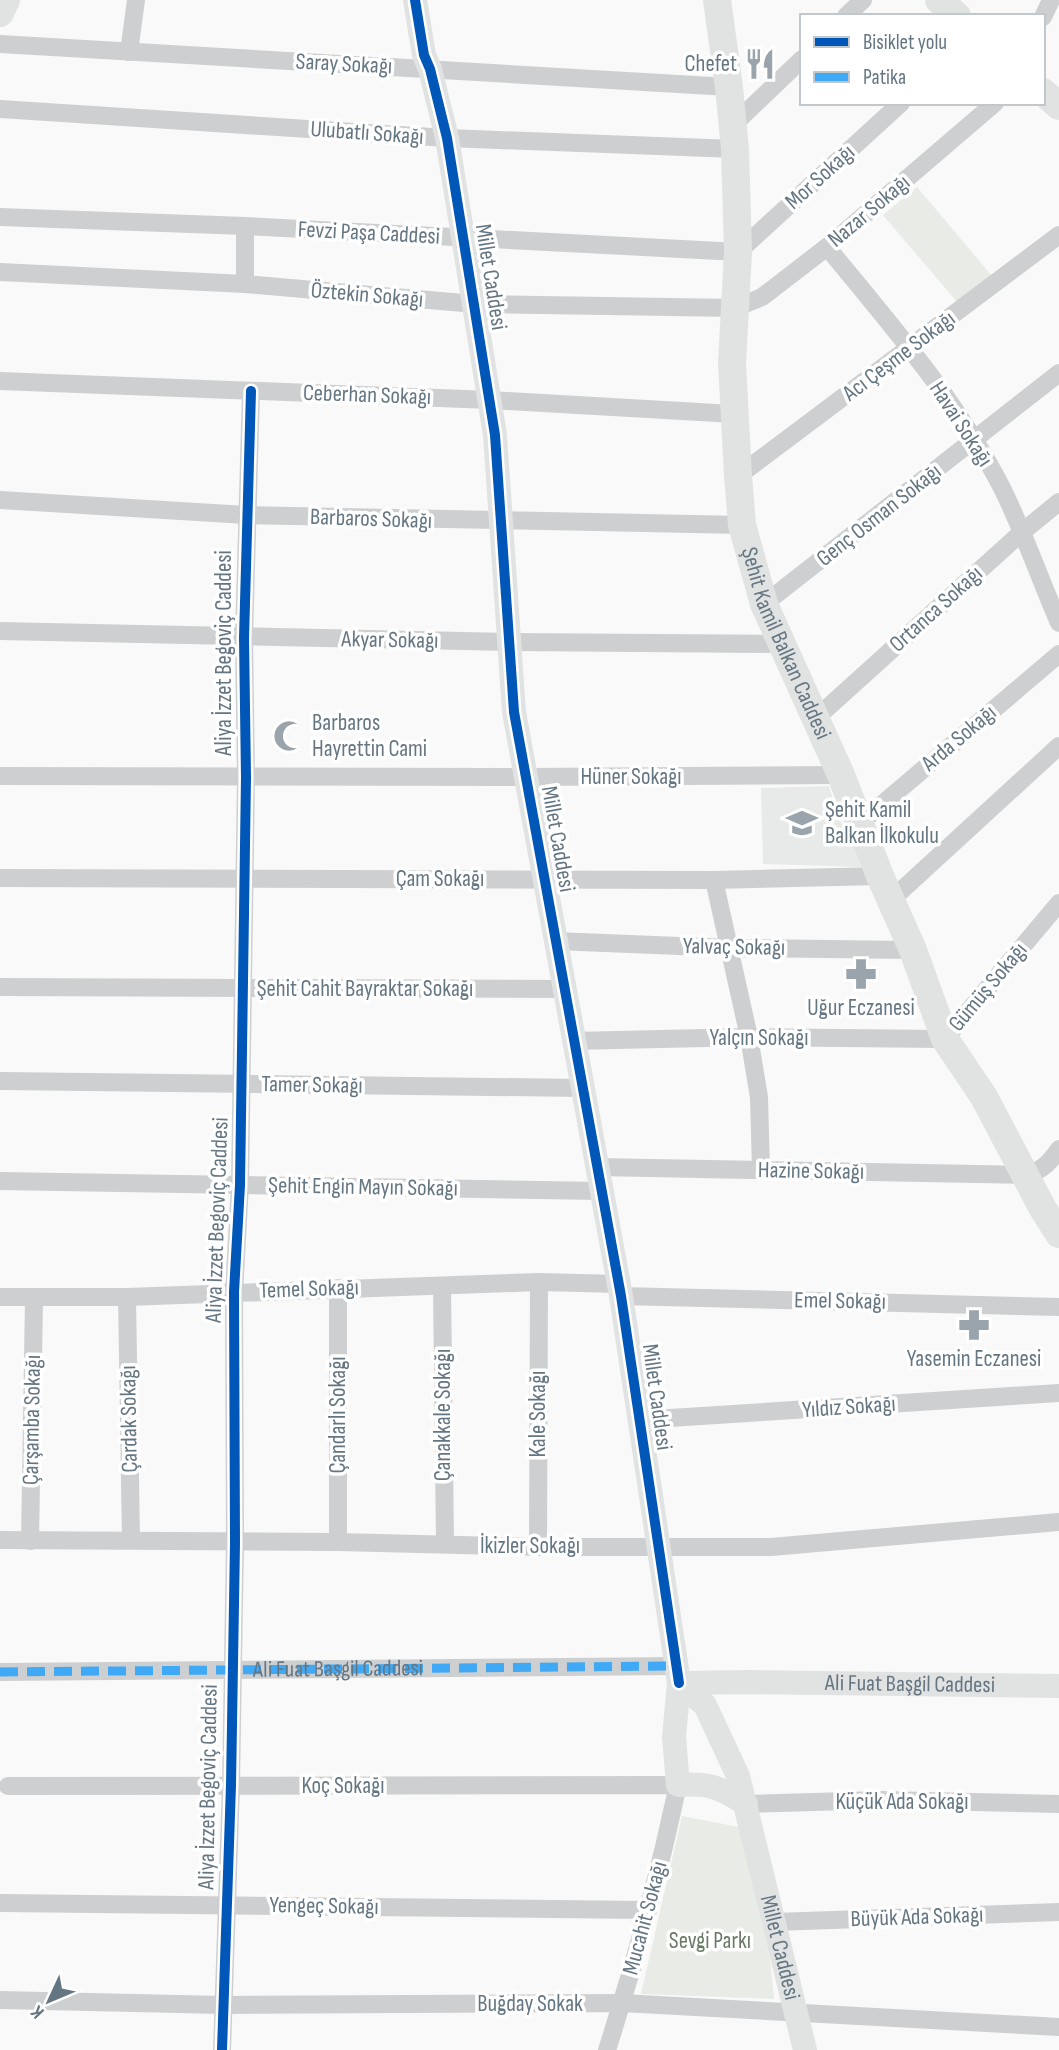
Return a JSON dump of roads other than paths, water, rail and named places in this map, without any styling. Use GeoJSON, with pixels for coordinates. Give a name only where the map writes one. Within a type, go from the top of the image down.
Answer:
{"type":"FeatureCollection","features":[{"type":"Feature","properties":{"kind":"main road"},"geometry":{"type":"LineString","coordinates":[[0,13],[6,0]]}},
{"type":"Feature","properties":{"kind":"main road","name":"Şehit Kamil Balkan Caddesi"},"geometry":{"type":"LineString","coordinates":[[717,0],[734,137],[738,251],[732,363],[742,526],[764,604],[842,775],[913,950],[945,1039],[984,1097],[1059,1234]]}},
{"type":"Feature","properties":{"kind":"main road"},"geometry":{"type":"LineString","coordinates":[[939,0],[955,14]]}},
{"type":"Feature","properties":{"kind":"main road"},"geometry":{"type":"LineString","coordinates":[[1045,94],[1059,106]]}},
{"type":"Feature","properties":{"kind":"street"},"geometry":{"type":"LineString","coordinates":[[129,52],[136,0]]}},
{"type":"Feature","properties":{"kind":"street","name":"Millet Caddesi"},"geometry":{"type":"LineString","coordinates":[[415,0],[424,55],[447,138],[475,304],[495,435],[514,712],[620,1290],[677,1675],[674,1737],[690,1784]]}},
{"type":"Feature","properties":{"kind":"street"},"geometry":{"type":"LineString","coordinates":[[848,14],[863,0]]}},
{"type":"Feature","properties":{"kind":"street","name":"Saray Sokağı"},"geometry":{"type":"LineString","coordinates":[[0,44],[729,87]]}},
{"type":"Feature","properties":{"kind":"street"},"geometry":{"type":"LineString","coordinates":[[734,137],[800,61]]}},
{"type":"Feature","properties":{"kind":"street","name":"Mor Sokağı"},"geometry":{"type":"LineString","coordinates":[[738,251],[899,105]]}},
{"type":"Feature","properties":{"kind":"street","name":"Nazar Sokağı"},"geometry":{"type":"LineString","coordinates":[[735,308],[762,297],[827,247],[993,105]]}},
{"type":"Feature","properties":{"kind":"street","name":"Ulubatlı Sokağı"},"geometry":{"type":"LineString","coordinates":[[0,109],[447,138],[734,137]]}},
{"type":"Feature","properties":{"kind":"street","name":"Fevzi Paşa Caddesi"},"geometry":{"type":"LineString","coordinates":[[0,217],[245,226],[738,251]]}},
{"type":"Feature","properties":{"kind":"street"},"geometry":{"type":"LineString","coordinates":[[244,284],[245,226]]}},
{"type":"Feature","properties":{"kind":"street","name":"Acı Çeşme Sokağı"},"geometry":{"type":"LineString","coordinates":[[738,476],[1059,235]]}},
{"type":"Feature","properties":{"kind":"street","name":"Havai Sokağı"},"geometry":{"type":"LineString","coordinates":[[827,247],[910,348],[975,440],[1003,491],[1059,624]]}},
{"type":"Feature","properties":{"kind":"street","name":"Öztekin Sokağı"},"geometry":{"type":"LineString","coordinates":[[0,272],[244,284],[475,304],[735,308]]}},
{"type":"Feature","properties":{"kind":"street","name":"Genç Osman Sokağı"},"geometry":{"type":"LineString","coordinates":[[764,604],[1059,373]]}},
{"type":"Feature","properties":{"kind":"street","name":"Ceberhan Sokağı"},"geometry":{"type":"LineString","coordinates":[[0,381],[489,400],[734,414]]}},
{"type":"Feature","properties":{"kind":"street","name":"Aliya İzzet Begoviç Caddesi"},"geometry":{"type":"LineString","coordinates":[[222,2050],[231,1785],[235,1543],[234,1292],[240,1185],[246,777],[244,638],[251,391]]}},
{"type":"Feature","properties":{"kind":"street","name":"Barbaros Sokağı"},"geometry":{"type":"LineString","coordinates":[[0,500],[246,515],[742,526]]}},
{"type":"Feature","properties":{"kind":"street","name":"Ortanca Sokağı"},"geometry":{"type":"LineString","coordinates":[[815,719],[1059,502]]}},
{"type":"Feature","properties":{"kind":"street","name":"Akyar Sokağı"},"geometry":{"type":"LineString","coordinates":[[0,631],[244,638],[781,644]]}},
{"type":"Feature","properties":{"kind":"street","name":"Arda Sokağı"},"geometry":{"type":"LineString","coordinates":[[860,823],[1059,654]]}},
{"type":"Feature","properties":{"kind":"street"},"geometry":{"type":"LineString","coordinates":[[886,888],[1056,753]]}},
{"type":"Feature","properties":{"kind":"street","name":"Hüner Sokağı"},"geometry":{"type":"LineString","coordinates":[[0,776],[842,775]]}},
{"type":"Feature","properties":{"kind":"street","name":"Çam Sokağı"},"geometry":{"type":"LineString","coordinates":[[0,878],[714,880],[886,888]]}},
{"type":"Feature","properties":{"kind":"street"},"geometry":{"type":"LineString","coordinates":[[714,880],[749,1037],[759,1097],[761,1170]]}},
{"type":"Feature","properties":{"kind":"street","name":"Gümüş Sokağı"},"geometry":{"type":"LineString","coordinates":[[945,1039],[1059,903]]}},
{"type":"Feature","properties":{"kind":"street","name":"Yalvaç Sokağı"},"geometry":{"type":"LineString","coordinates":[[555,941],[729,948],[913,950]]}},
{"type":"Feature","properties":{"kind":"street","name":"Şehit Cahit Bayraktar Sokağı"},"geometry":{"type":"LineString","coordinates":[[0,987],[243,990],[563,989]]}},
{"type":"Feature","properties":{"kind":"street","name":"Yalçın Sokağı"},"geometry":{"type":"LineString","coordinates":[[573,1041],[749,1037],[945,1039]]}},
{"type":"Feature","properties":{"kind":"street","name":"Tamer Sokağı"},"geometry":{"type":"LineString","coordinates":[[0,1081],[582,1088]]}},
{"type":"Feature","properties":{"kind":"street"},"geometry":{"type":"LineString","coordinates":[[1026,1175],[1048,1165],[1059,1149]]}},
{"type":"Feature","properties":{"kind":"street","name":"Hazine Sokağı"},"geometry":{"type":"LineString","coordinates":[[599,1179],[761,1170],[1026,1175]]}},
{"type":"Feature","properties":{"kind":"street","name":"Şehit Engin Mayın Sokağı"},"geometry":{"type":"LineString","coordinates":[[0,1181],[240,1185],[599,1179]]}},
{"type":"Feature","properties":{"kind":"street","name":"Temel Sokağı"},"geometry":{"type":"LineString","coordinates":[[0,1297],[127,1297],[538,1282],[620,1290]]}},
{"type":"Feature","properties":{"kind":"street","name":"Kale Sokağı"},"geometry":{"type":"LineString","coordinates":[[538,1282],[538,1547]]}},
{"type":"Feature","properties":{"kind":"street","name":"Çanakkale Sokağı"},"geometry":{"type":"LineString","coordinates":[[442,1286],[444,1544]]}},
{"type":"Feature","properties":{"kind":"street","name":"Çandarlı Sokağı"},"geometry":{"type":"LineString","coordinates":[[338,1288],[338,1542]]}},
{"type":"Feature","properties":{"kind":"street","name":"Emel Sokağı"},"geometry":{"type":"LineString","coordinates":[[620,1290],[1059,1307]]}},
{"type":"Feature","properties":{"kind":"street","name":"Çardak Sokağı"},"geometry":{"type":"LineString","coordinates":[[127,1297],[131,1540]]}},
{"type":"Feature","properties":{"kind":"street","name":"Çarşamba Sokağı"},"geometry":{"type":"LineString","coordinates":[[30,1541],[34,1299]]}},
{"type":"Feature","properties":{"kind":"street","name":"Yıldız Sokağı"},"geometry":{"type":"LineString","coordinates":[[639,1420],[1059,1393]]}},
{"type":"Feature","properties":{"kind":"street","name":"İkizler Sokağı"},"geometry":{"type":"LineString","coordinates":[[0,1540],[338,1542],[538,1547],[771,1547],[1059,1522]]}},
{"type":"Feature","properties":{"kind":"street","name":"Ali Fuat Başgil Caddesi"},"geometry":{"type":"LineString","coordinates":[[0,1672],[677,1675],[749,1682],[1059,1686]]}},
{"type":"Feature","properties":{"kind":"street","name":"Millet Caddesi"},"geometry":{"type":"LineString","coordinates":[[677,1675],[705,1705],[731,1759],[746,1804],[805,2050]]}},
{"type":"Feature","properties":{"kind":"street"},"geometry":{"type":"LineString","coordinates":[[711,1717],[732,1692],[749,1682]]}},
{"type":"Feature","properties":{"kind":"street"},"geometry":{"type":"LineString","coordinates":[[690,1784],[714,1778],[731,1759]]}},
{"type":"Feature","properties":{"kind":"street"},"geometry":{"type":"LineString","coordinates":[[690,1784],[718,1787],[746,1804]]}},
{"type":"Feature","properties":{"kind":"street","name":"Koç Sokağı"},"geometry":{"type":"LineString","coordinates":[[8,1786],[690,1784]]}},
{"type":"Feature","properties":{"kind":"street","name":"Mucahit Sokağı"},"geometry":{"type":"LineString","coordinates":[[607,2050],[664,1852],[690,1784]]}},
{"type":"Feature","properties":{"kind":"street","name":"Küçük Ada Sokağı"},"geometry":{"type":"LineString","coordinates":[[746,1804],[882,1800],[1059,1804]]}},
{"type":"Feature","properties":{"kind":"street","name":"Yengeç Sokağı"},"geometry":{"type":"LineString","coordinates":[[0,1903],[647,1910]]}},
{"type":"Feature","properties":{"kind":"street","name":"Büyük Ada Sokağı"},"geometry":{"type":"LineString","coordinates":[[775,1922],[1059,1912]]}},
{"type":"Feature","properties":{"kind":"street","name":"Buğday Sokak"},"geometry":{"type":"LineString","coordinates":[[0,2000],[223,2005],[622,2003],[797,2015],[1059,2027]]}},
{"type":"Feature","properties":{"kind":"place","name":"Chefet"},"geometry":{"type":"Point","coordinates":[760,64]}},
{"type":"Feature","properties":{"kind":"place","name":"Barbaros Hayrettin Cami"},"geometry":{"type":"Point","coordinates":[289,736]}},
{"type":"Feature","properties":{"kind":"place","name":"Şehit Kamil Balkan İlkokulu"},"geometry":{"type":"Point","coordinates":[802,823]}},
{"type":"Feature","properties":{"kind":"place","name":"Uğur Eczanesi"},"geometry":{"type":"Point","coordinates":[861,974]}},
{"type":"Feature","properties":{"kind":"place","name":"Yasemin Eczanesi"},"geometry":{"type":"Point","coordinates":[974,1325]}},
{"type":"Feature","properties":{"kind":"park label","name":"Sevgi Parkı"},"geometry":{"type":"Point","coordinates":[710,1941]}}]}
